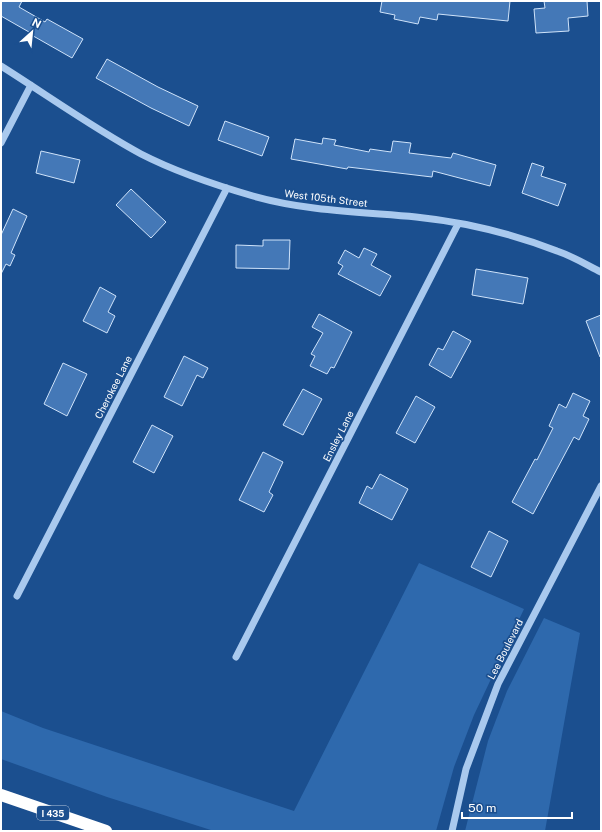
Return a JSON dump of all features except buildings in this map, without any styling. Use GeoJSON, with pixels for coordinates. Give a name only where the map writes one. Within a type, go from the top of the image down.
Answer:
{"type":"FeatureCollection","features":[{"type":"Feature","properties":{"kind":"highway","name":"I 435"},"geometry":{"type":"LineString","coordinates":[[1,795],[106,831]]}},
{"type":"Feature","properties":{"kind":"street","name":"West 105th Street"},"geometry":{"type":"LineString","coordinates":[[1,66],[102,131],[140,153],[168,167],[227,188],[254,196],[299,206],[417,217],[514,236],[559,251],[601,272]]}},
{"type":"Feature","properties":{"kind":"street"},"geometry":{"type":"LineString","coordinates":[[1,143],[31,85]]}},
{"type":"Feature","properties":{"kind":"street","name":"Cherokee Lane"},"geometry":{"type":"LineString","coordinates":[[18,596],[227,188]]}},
{"type":"Feature","properties":{"kind":"street","name":"Ensley Lane"},"geometry":{"type":"LineString","coordinates":[[236,657],[458,224]]}},
{"type":"Feature","properties":{"kind":"street","name":"Lee Boulevard"},"geometry":{"type":"LineString","coordinates":[[452,831],[466,769],[498,684],[601,486]]}},
{"type":"Feature","properties":{"kind":"shaded area"},"geometry":{"type":"Polygon","coordinates":[[[419,563],[524,609],[474,715],[454,767],[436,831],[214,831],[107,797],[1,759],[1,711],[43,728],[294,811],[419,563]]]}},
{"type":"Feature","properties":{"kind":"shaded area"},"geometry":{"type":"Polygon","coordinates":[[[544,618],[580,633],[545,831],[465,831],[488,741],[507,691],[544,618]]]}}]}
